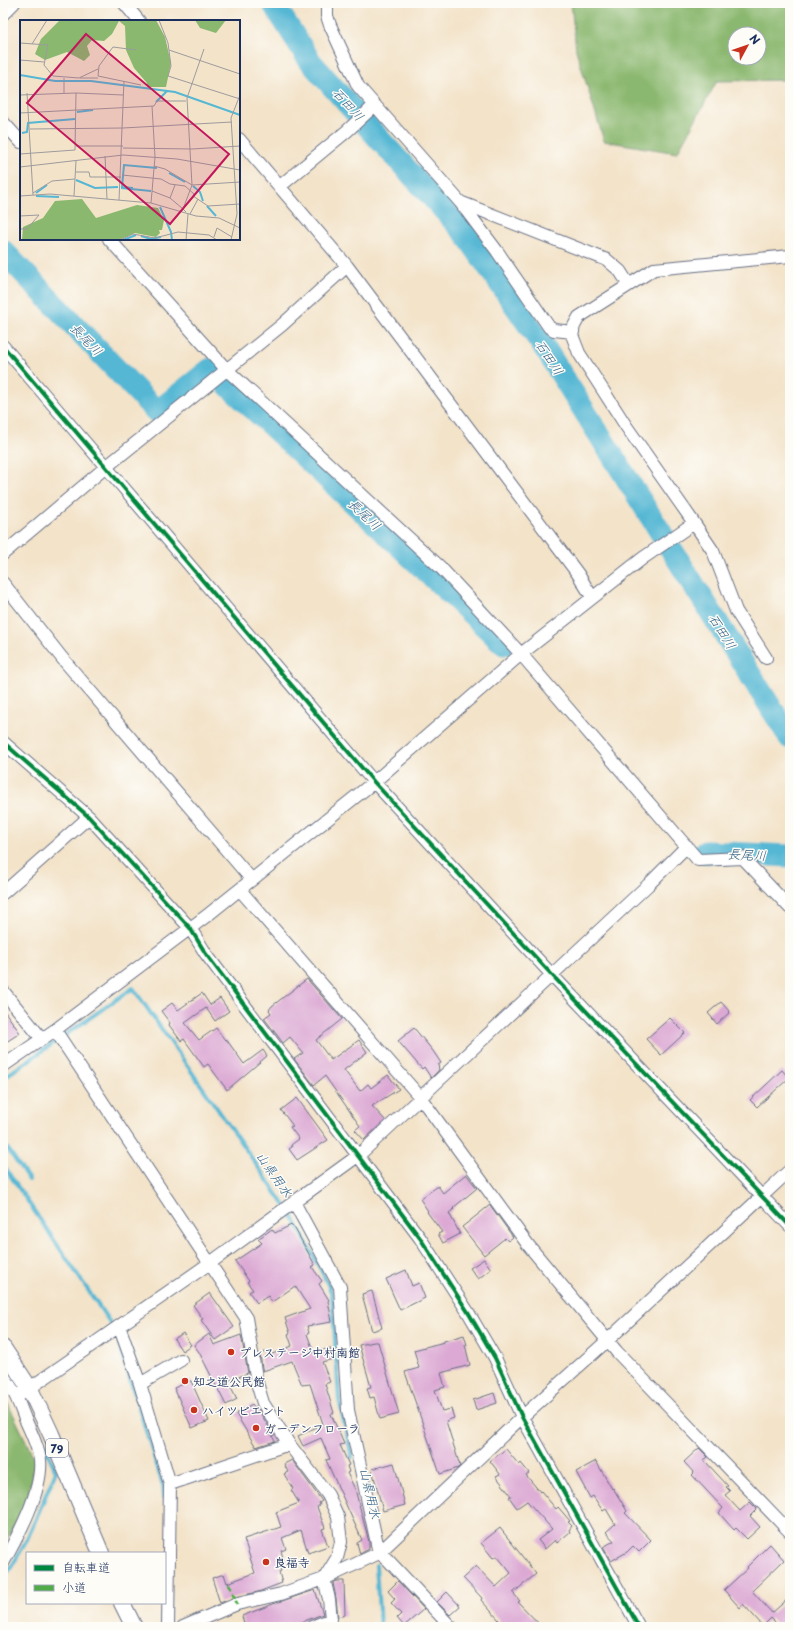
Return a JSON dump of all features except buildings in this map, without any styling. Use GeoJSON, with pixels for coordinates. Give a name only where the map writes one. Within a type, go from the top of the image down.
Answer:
{"type":"FeatureCollection","features":[{"type":"Feature","properties":{"kind":"main road","name":"79"},"geometry":{"type":"LineString","coordinates":[[3,1348],[30,1389],[51,1434],[101,1552]]}},
{"type":"Feature","properties":{"kind":"main road"},"geometry":{"type":"LineString","coordinates":[[122,1604],[134,1627]]}},
{"type":"Feature","properties":{"kind":"street"},"geometry":{"type":"LineString","coordinates":[[3,14],[14,3]]}},
{"type":"Feature","properties":{"kind":"street"},"geometry":{"type":"LineString","coordinates":[[124,3],[138,20]]}},
{"type":"Feature","properties":{"kind":"street"},"geometry":{"type":"LineString","coordinates":[[327,3],[327,16],[330,25],[358,86],[460,202],[497,251],[549,327],[554,330],[573,332]]}},
{"type":"Feature","properties":{"kind":"street"},"geometry":{"type":"LineString","coordinates":[[279,186],[347,131],[375,105]]}},
{"type":"Feature","properties":{"kind":"street"},"geometry":{"type":"LineString","coordinates":[[3,122],[20,141]]}},
{"type":"Feature","properties":{"kind":"street"},"geometry":{"type":"LineString","coordinates":[[240,140],[347,266],[578,574],[592,597]]}},
{"type":"Feature","properties":{"kind":"street"},"geometry":{"type":"LineString","coordinates":[[460,202],[607,260],[620,271],[629,285]]}},
{"type":"Feature","properties":{"kind":"street"},"geometry":{"type":"LineString","coordinates":[[109,240],[226,369],[440,567],[521,654],[698,860],[743,858],[790,908]]}},
{"type":"Feature","properties":{"kind":"street"},"geometry":{"type":"LineString","coordinates":[[766,658],[736,611],[713,551],[626,426],[579,353],[572,335],[574,326],[579,317],[654,269],[790,256]]}},
{"type":"Feature","properties":{"kind":"street"},"geometry":{"type":"LineString","coordinates":[[3,554],[106,467],[282,325],[347,266]]}},
{"type":"Feature","properties":{"kind":"street"},"geometry":{"type":"LineString","coordinates":[[3,346],[374,782],[552,974],[790,1226]]}},
{"type":"Feature","properties":{"kind":"street"},"geometry":{"type":"LineString","coordinates":[[3,1066],[55,1030],[240,890],[374,782],[521,654],[643,558],[694,523]]}},
{"type":"Feature","properties":{"kind":"street"},"geometry":{"type":"LineString","coordinates":[[3,582],[62,658],[252,880]]}},
{"type":"Feature","properties":{"kind":"street"},"geometry":{"type":"LineString","coordinates":[[3,742],[89,817],[190,928],[206,954],[359,1155],[420,1238],[496,1358],[522,1417],[638,1627]]}},
{"type":"Feature","properties":{"kind":"street"},"geometry":{"type":"LineString","coordinates":[[3,893],[89,817]]}},
{"type":"Feature","properties":{"kind":"street"},"geometry":{"type":"LineString","coordinates":[[17,1397],[210,1263],[359,1155],[648,885],[686,846]]}},
{"type":"Feature","properties":{"kind":"street"},"geometry":{"type":"LineString","coordinates":[[240,890],[420,1097],[529,1246],[608,1340],[652,1390],[790,1532]]}},
{"type":"Feature","properties":{"kind":"street"},"geometry":{"type":"LineString","coordinates":[[3,991],[42,1039]]}},
{"type":"Feature","properties":{"kind":"street"},"geometry":{"type":"LineString","coordinates":[[55,1030],[246,1318],[257,1383],[263,1403],[289,1444],[328,1495],[338,1517],[341,1542],[337,1558],[324,1579],[331,1619],[312,1627]]}},
{"type":"Feature","properties":{"kind":"street"},"geometry":{"type":"LineString","coordinates":[[183,1627],[237,1604],[281,1594],[324,1579],[379,1553],[522,1417],[608,1340],[790,1170]]}},
{"type":"Feature","properties":{"kind":"street"},"geometry":{"type":"LineString","coordinates":[[289,1206],[340,1288],[348,1410],[379,1553],[451,1627]]}},
{"type":"Feature","properties":{"kind":"street"},"geometry":{"type":"LineString","coordinates":[[119,1326],[140,1384],[170,1484],[168,1627]]}},
{"type":"Feature","properties":{"kind":"street"},"geometry":{"type":"LineString","coordinates":[[140,1384],[181,1360]]}},
{"type":"Feature","properties":{"kind":"street"},"geometry":{"type":"LineString","coordinates":[[3,1376],[17,1397],[40,1459],[40,1474],[27,1516],[3,1562]]}},
{"type":"Feature","properties":{"kind":"street"},"geometry":{"type":"LineString","coordinates":[[170,1484],[289,1444]]}},
{"type":"Feature","properties":{"kind":"green space"},"geometry":{"type":"Polygon","coordinates":[[[571,3],[790,3],[790,80],[717,81],[677,153],[604,141],[576,50],[571,3]]]}},
{"type":"Feature","properties":{"kind":"green space"},"geometry":{"type":"Polygon","coordinates":[[[3,1393],[35,1460],[27,1502],[3,1547],[3,1393]]]}},
{"type":"Feature","properties":{"kind":"waterway","name":"石田川"},"geometry":{"type":"LineString","coordinates":[[273,3],[310,61],[465,233],[546,350],[790,738]]}},
{"type":"Feature","properties":{"kind":"waterway","name":"長尾川"},"geometry":{"type":"LineString","coordinates":[[3,251],[157,412],[211,369]]}},
{"type":"Feature","properties":{"kind":"waterway","name":"長尾川"},"geometry":{"type":"LineString","coordinates":[[226,383],[504,644]]}},
{"type":"Feature","properties":{"kind":"waterway","name":"長尾川"},"geometry":{"type":"LineString","coordinates":[[705,852],[790,856]]}},
{"type":"Feature","properties":{"kind":"waterway","name":"山県用水"},"geometry":{"type":"LineString","coordinates":[[3,1078],[133,988],[293,1217],[327,1282],[332,1295],[339,1399],[352,1457]]}},
{"type":"Feature","properties":{"kind":"waterway"},"geometry":{"type":"LineString","coordinates":[[3,1142],[29,1180]]}},
{"type":"Feature","properties":{"kind":"waterway"},"geometry":{"type":"LineString","coordinates":[[3,1165],[111,1324]]}},
{"type":"Feature","properties":{"kind":"waterway"},"geometry":{"type":"LineString","coordinates":[[119,1344],[163,1486],[164,1497]]}},
{"type":"Feature","properties":{"kind":"waterway"},"geometry":{"type":"LineString","coordinates":[[3,1365],[12,1379]]}},
{"type":"Feature","properties":{"kind":"waterway"},"geometry":{"type":"LineString","coordinates":[[3,1581],[26,1542],[56,1471],[22,1395]]}},
{"type":"Feature","properties":{"kind":"waterway","name":"山県用水"},"geometry":{"type":"LineString","coordinates":[[376,1565],[380,1627]]}},
{"type":"Feature","properties":{"kind":"marked path"},"geometry":{"type":"LineString","coordinates":[[229,1584],[237,1604]]}},
{"type":"Feature","properties":{"kind":"cycle path"},"geometry":{"type":"LineString","coordinates":[[3,346],[374,782],[552,975],[790,1226]]}},
{"type":"Feature","properties":{"kind":"cycle path"},"geometry":{"type":"LineString","coordinates":[[3,742],[89,817],[190,928],[206,954],[420,1238],[468,1312],[495,1358],[522,1417],[639,1627]]}},
{"type":"Feature","properties":{"kind":"place","name":"プレステージ中村南館"},"geometry":{"type":"Point","coordinates":[231,1352]}},
{"type":"Feature","properties":{"kind":"place","name":"知之道公民館"},"geometry":{"type":"Point","coordinates":[185,1381]}},
{"type":"Feature","properties":{"kind":"place","name":"ハイツビエント"},"geometry":{"type":"Point","coordinates":[194,1410]}},
{"type":"Feature","properties":{"kind":"place","name":"ガーデンフローラ"},"geometry":{"type":"Point","coordinates":[256,1428]}},
{"type":"Feature","properties":{"kind":"place","name":"良福寺"},"geometry":{"type":"Point","coordinates":[266,1562]}}]}
